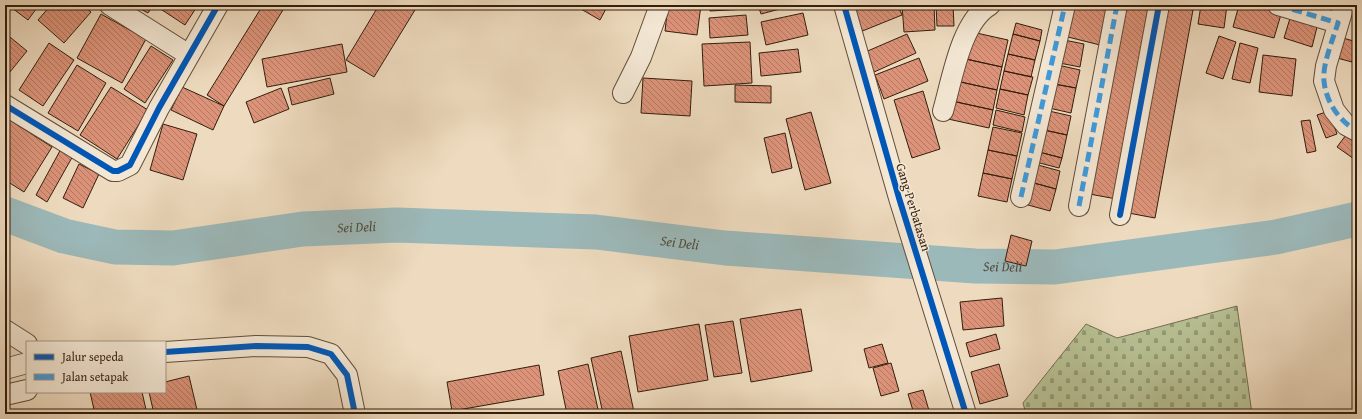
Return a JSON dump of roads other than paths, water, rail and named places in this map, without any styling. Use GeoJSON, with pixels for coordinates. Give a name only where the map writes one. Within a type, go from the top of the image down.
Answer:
{"type":"FeatureCollection","features":[{"type":"Feature","properties":{"kind":"street"},"geometry":{"type":"LineString","coordinates":[[110,5],[189,55]]}},
{"type":"Feature","properties":{"kind":"street"},"geometry":{"type":"LineString","coordinates":[[5,105],[113,172],[118,171],[130,165],[159,108],[218,5]]}},
{"type":"Feature","properties":{"kind":"street"},"geometry":{"type":"LineString","coordinates":[[622,94],[641,57],[660,5]]}},
{"type":"Feature","properties":{"kind":"street","name":"Gang Perbatasan"},"geometry":{"type":"LineString","coordinates":[[844,5],[899,198],[966,414]]}},
{"type":"Feature","properties":{"kind":"street"},"geometry":{"type":"LineString","coordinates":[[943,111],[967,32],[982,10],[990,5]]}},
{"type":"Feature","properties":{"kind":"street"},"geometry":{"type":"LineString","coordinates":[[1021,198],[1065,5]]}},
{"type":"Feature","properties":{"kind":"street"},"geometry":{"type":"LineString","coordinates":[[1079,206],[1117,5]]}},
{"type":"Feature","properties":{"kind":"street"},"geometry":{"type":"LineString","coordinates":[[1120,215],[1159,5]]}},
{"type":"Feature","properties":{"kind":"street"},"geometry":{"type":"LineString","coordinates":[[1278,5],[1341,14],[1326,66],[1324,81],[1334,110],[1346,125],[1357,131]]}},
{"type":"Feature","properties":{"kind":"street"},"geometry":{"type":"LineString","coordinates":[[5,330],[26,343]]}},
{"type":"Feature","properties":{"kind":"street"},"geometry":{"type":"LineString","coordinates":[[166,352],[256,346],[308,347],[331,354],[347,374],[355,414]]}},
{"type":"Feature","properties":{"kind":"street"},"geometry":{"type":"LineString","coordinates":[[5,369],[26,363]]}},
{"type":"Feature","properties":{"kind":"street"},"geometry":{"type":"LineString","coordinates":[[5,395],[26,390]]}},
{"type":"Feature","properties":{"kind":"waterway","name":"Sei Deli"},"geometry":{"type":"LineString","coordinates":[[5,214],[64,236],[115,247],[173,248],[303,229],[397,225],[596,232],[725,248],[975,266],[1055,267],[1276,237],[1357,219]]}}]}
